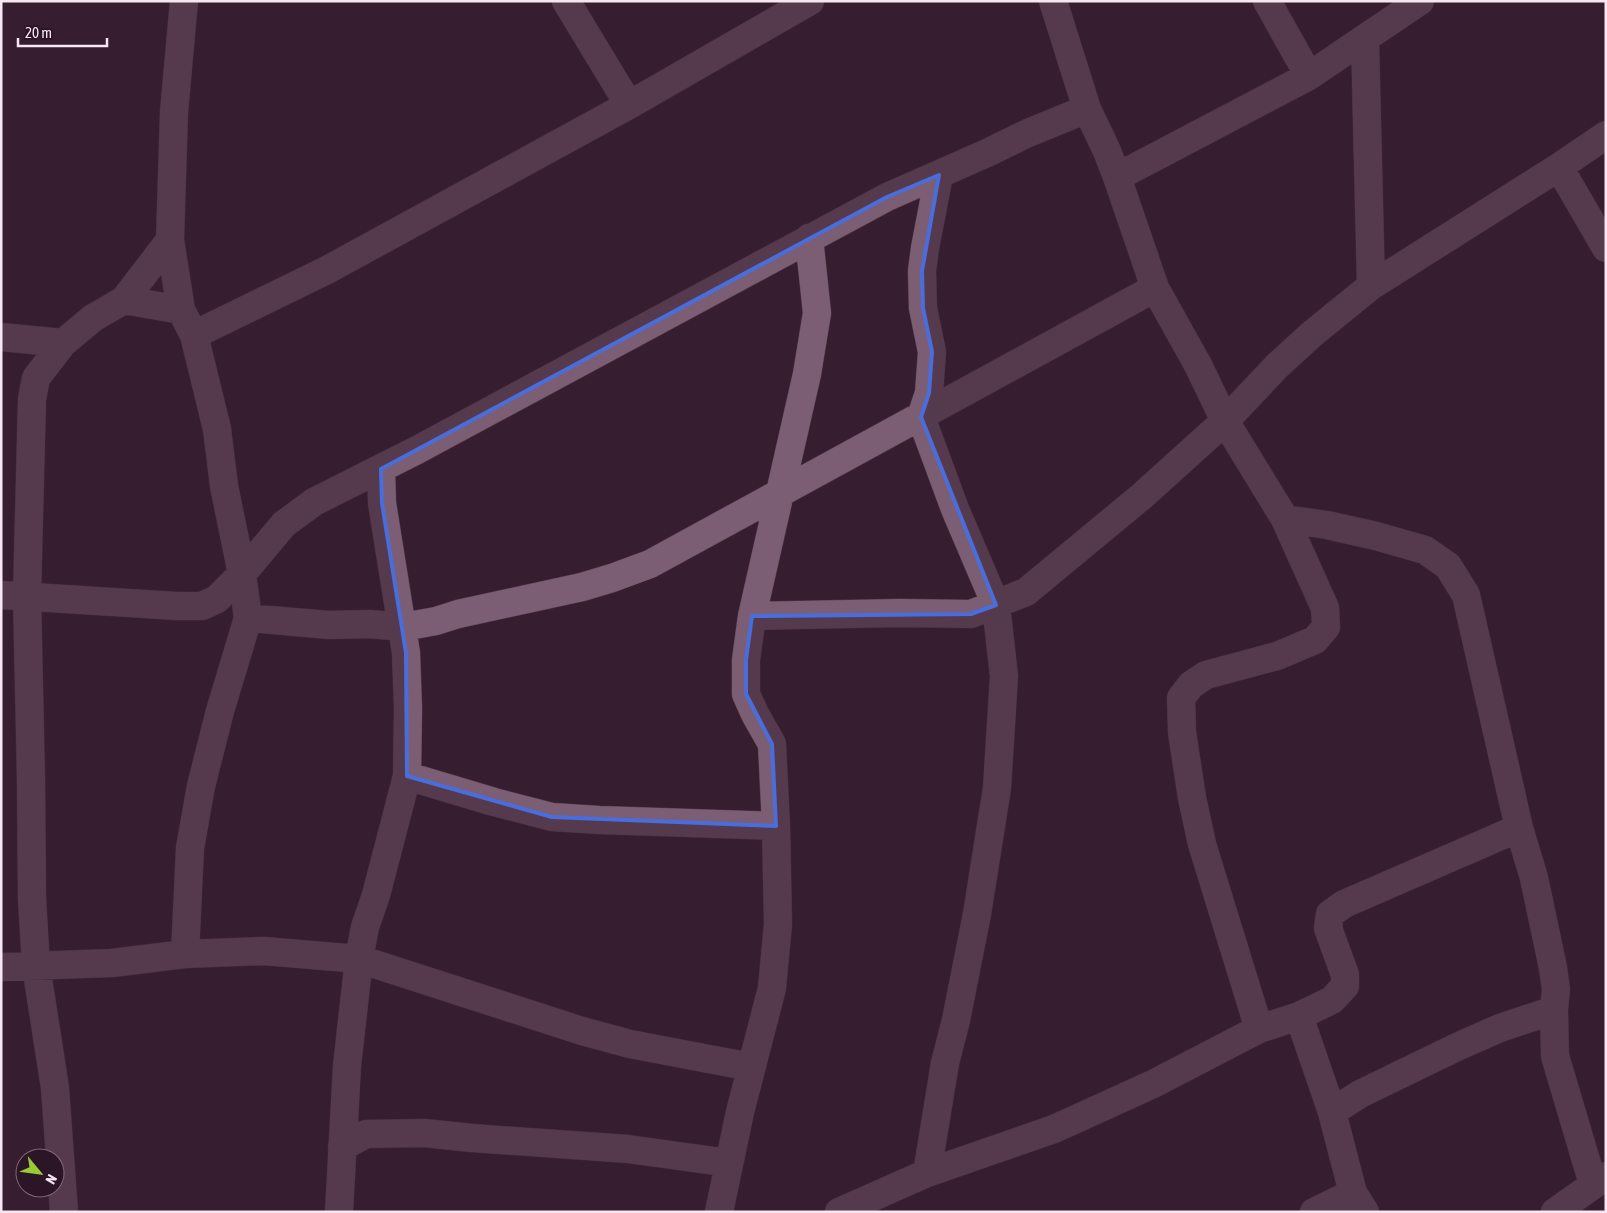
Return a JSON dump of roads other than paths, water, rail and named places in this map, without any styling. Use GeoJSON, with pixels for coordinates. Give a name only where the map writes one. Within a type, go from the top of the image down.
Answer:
{"type":"FeatureCollection","features":[{"type":"Feature","properties":{"kind":"street"},"geometry":{"type":"LineString","coordinates":[[184,1],[174,112],[170,240],[181,310],[194,335],[217,430],[224,486],[242,574],[248,618],[220,712],[201,786],[190,848],[185,954]]}},
{"type":"Feature","properties":{"kind":"street"},"geometry":{"type":"LineString","coordinates":[[566,1],[629,105]]}},
{"type":"Feature","properties":{"kind":"street"},"geometry":{"type":"LineString","coordinates":[[194,335],[327,270],[629,105],[810,1]]}},
{"type":"Feature","properties":{"kind":"street"},"geometry":{"type":"LineString","coordinates":[[1053,1],[1087,109],[1107,151],[1155,288],[1198,365],[1225,421],[1285,519],[1325,608],[1326,626],[1315,640],[1278,656],[1206,675],[1191,685],[1181,698],[1182,732],[1192,798],[1202,844],[1259,1029]]}},
{"type":"Feature","properties":{"kind":"street"},"geometry":{"type":"LineString","coordinates":[[1267,1],[1309,76]]}},
{"type":"Feature","properties":{"kind":"street"},"geometry":{"type":"LineString","coordinates":[[1117,178],[1309,76],[1417,3]]}},
{"type":"Feature","properties":{"kind":"street"},"geometry":{"type":"LineString","coordinates":[[1365,39],[1371,286]]}},
{"type":"Feature","properties":{"kind":"street"},"geometry":{"type":"LineString","coordinates":[[14,596],[202,606],[217,598],[242,574],[284,524],[314,502],[381,469],[887,197],[1028,133],[1087,109]]}},
{"type":"Feature","properties":{"kind":"street"},"geometry":{"type":"LineString","coordinates":[[752,616],[900,613],[971,614],[1026,592],[1142,496],[1225,421],[1277,366],[1305,340],[1371,286],[1606,135]]}},
{"type":"Feature","properties":{"kind":"street"},"geometry":{"type":"LineString","coordinates":[[1559,166],[1606,248]]}},
{"type":"Feature","properties":{"kind":"street"},"geometry":{"type":"LineString","coordinates":[[926,1173],[945,1062],[956,1020],[977,914],[997,788],[1004,676],[996,605],[955,509],[920,417],[929,393],[932,352],[923,308],[922,271],[939,175]]}},
{"type":"Feature","properties":{"kind":"street"},"geometry":{"type":"LineString","coordinates":[[719,1212],[751,1067],[772,988],[778,924],[772,744],[746,694],[746,660],[752,616],[807,374],[817,313],[809,238]]}},
{"type":"Feature","properties":{"kind":"street"},"geometry":{"type":"LineString","coordinates":[[64,1212],[55,1088],[36,966],[32,898],[32,781],[14,596],[32,399],[36,378],[63,343],[93,318],[124,300],[170,240]]}},
{"type":"Feature","properties":{"kind":"street"},"geometry":{"type":"LineString","coordinates":[[248,618],[329,625],[370,624],[403,627],[582,587],[612,578],[650,564],[1155,288]]}},
{"type":"Feature","properties":{"kind":"street"},"geometry":{"type":"LineString","coordinates":[[124,300],[181,310]]}},
{"type":"Feature","properties":{"kind":"street"},"geometry":{"type":"LineString","coordinates":[[1,337],[63,343]]}},
{"type":"Feature","properties":{"kind":"street"},"geometry":{"type":"LineString","coordinates":[[339,1212],[351,1021],[359,959],[365,927],[378,886],[407,776],[408,708],[406,653],[382,503],[381,469]]}},
{"type":"Feature","properties":{"kind":"street"},"geometry":{"type":"LineString","coordinates":[[1285,519],[1327,525],[1425,550],[1448,566],[1466,595],[1519,828],[1534,878],[1553,968],[1556,989],[1554,1010],[1555,1056],[1600,1180],[1555,1212]]}},
{"type":"Feature","properties":{"kind":"street"},"geometry":{"type":"LineString","coordinates":[[407,776],[552,817],[776,826]]}},
{"type":"Feature","properties":{"kind":"street"},"geometry":{"type":"LineString","coordinates":[[839,1212],[926,1173],[1054,1129],[1154,1084],[1259,1029],[1299,1016],[1332,1000],[1345,986],[1346,975],[1328,928],[1330,914],[1344,904],[1519,828]]}},
{"type":"Feature","properties":{"kind":"street"},"geometry":{"type":"LineString","coordinates":[[1,967],[112,963],[185,954],[264,951],[359,959],[582,1031],[630,1044],[751,1067]]}},
{"type":"Feature","properties":{"kind":"street"},"geometry":{"type":"LineString","coordinates":[[1332,1112],[1360,1094],[1459,1046],[1500,1028],[1554,1010]]}},
{"type":"Feature","properties":{"kind":"street"},"geometry":{"type":"LineString","coordinates":[[1299,1016],[1332,1112],[1359,1202],[1314,1212]]}},
{"type":"Feature","properties":{"kind":"street"},"geometry":{"type":"LineString","coordinates":[[342,1147],[366,1134],[424,1132],[472,1138],[628,1149],[729,1163]]}}]}
